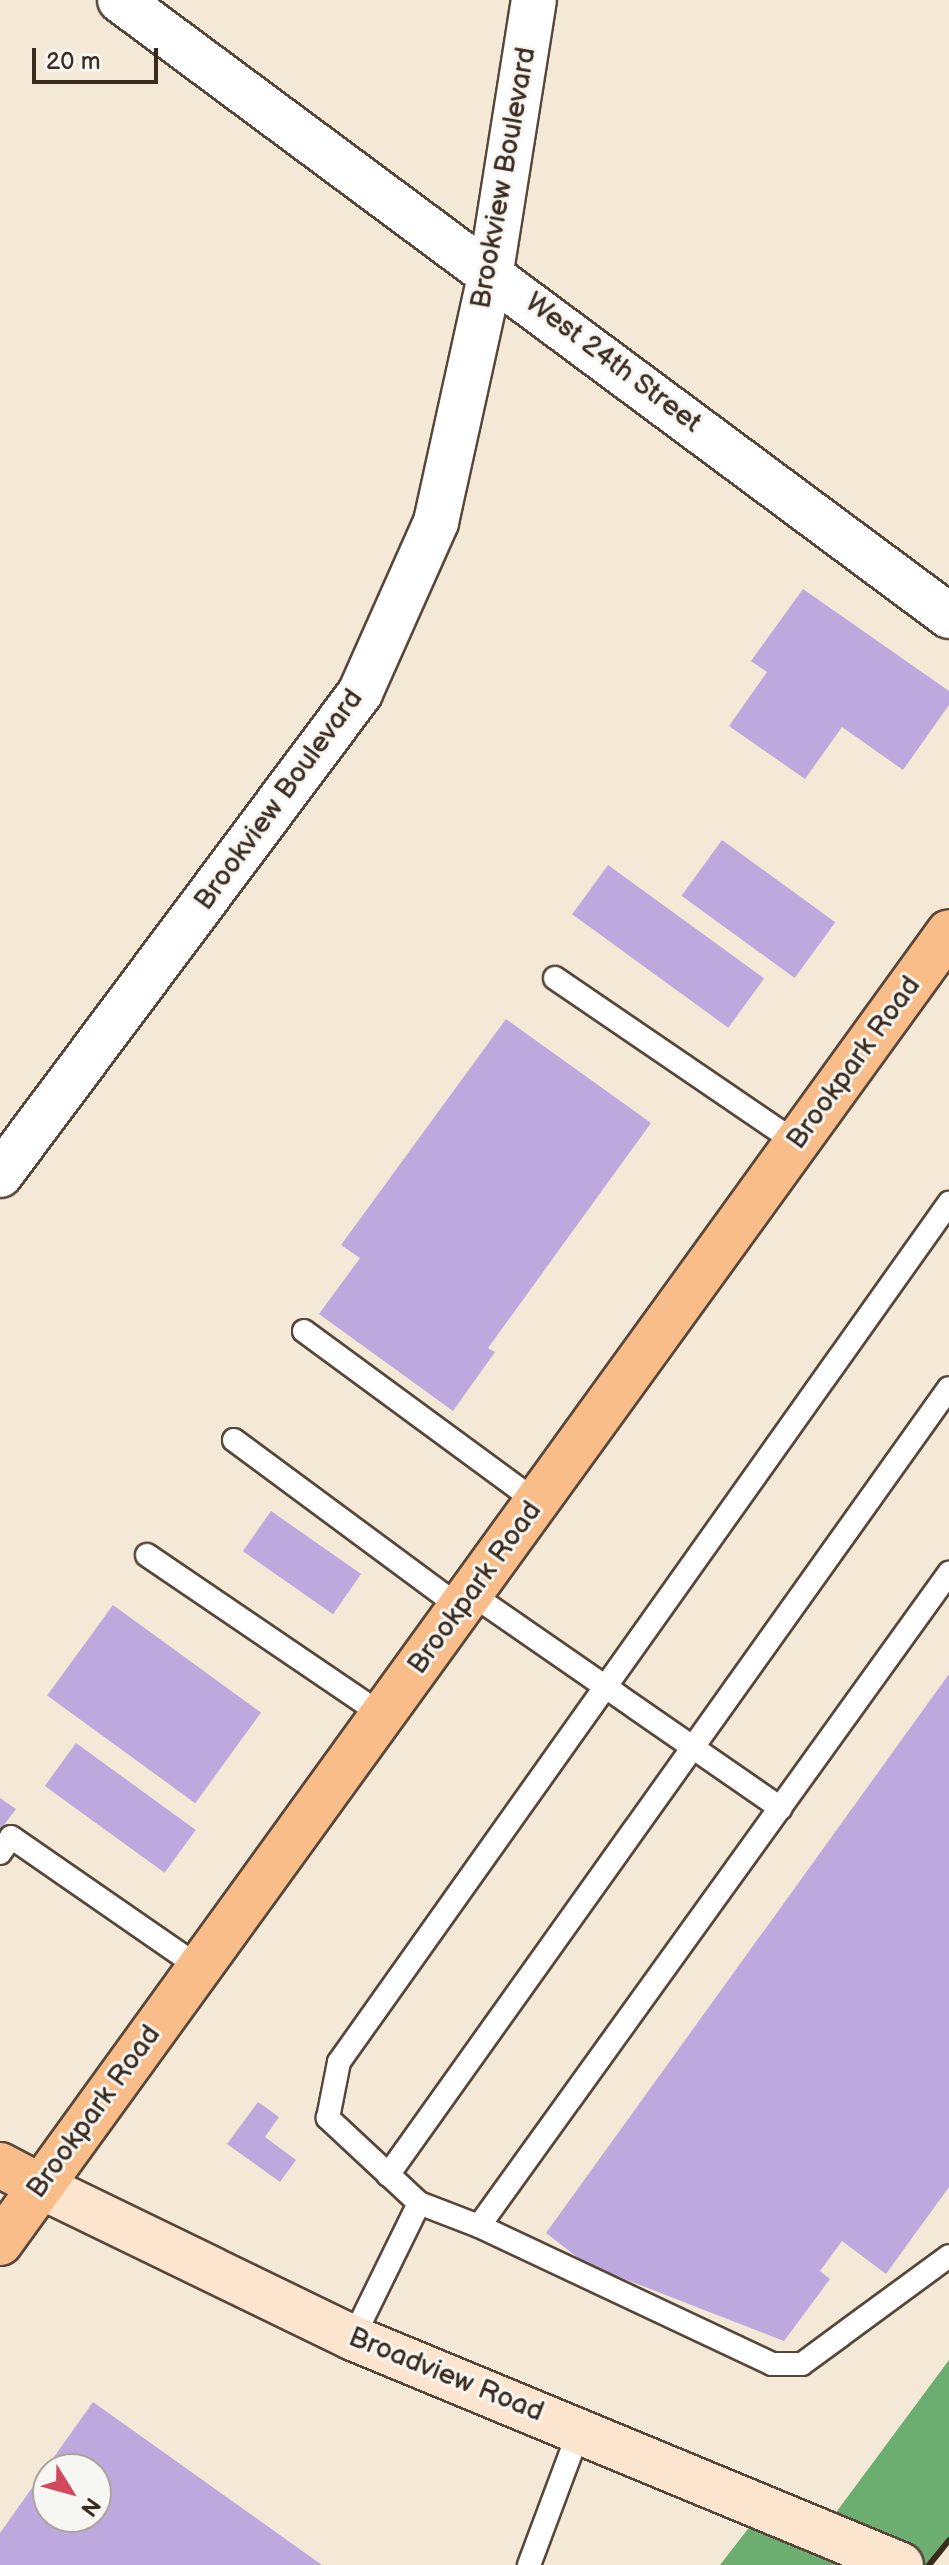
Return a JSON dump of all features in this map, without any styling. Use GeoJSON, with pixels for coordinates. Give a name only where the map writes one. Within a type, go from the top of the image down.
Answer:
{"type":"FeatureCollection","features":[{"type":"Feature","properties":{"kind":"main road","name":"Brookpark Road"},"geometry":{"type":"LineString","coordinates":[[0,2243],[797,1143],[944,948]]}},
{"type":"Feature","properties":{"kind":"main road","name":"Broadview Road"},"geometry":{"type":"LineString","coordinates":[[0,2165],[353,2338],[901,2565]]}},
{"type":"Feature","properties":{"kind":"street","name":"West 24th Street"},"geometry":{"type":"LineString","coordinates":[[120,0],[491,271],[949,616]]}},
{"type":"Feature","properties":{"kind":"street","name":"Brookview Boulevard"},"geometry":{"type":"LineString","coordinates":[[0,1175],[360,693],[436,522],[491,271],[534,0]]}},
{"type":"Feature","properties":{"kind":"lane"},"geometry":{"type":"LineString","coordinates":[[555,978],[797,1143]]}},
{"type":"Feature","properties":{"kind":"lane"},"geometry":{"type":"LineString","coordinates":[[949,1203],[339,2062],[328,2118],[419,2203],[479,2226],[772,2364],[802,2364],[949,2256]]}},
{"type":"Feature","properties":{"kind":"lane"},"geometry":{"type":"LineString","coordinates":[[304,1331],[537,1502]]}},
{"type":"Feature","properties":{"kind":"lane"},"geometry":{"type":"LineString","coordinates":[[388,2175],[949,1388]]}},
{"type":"Feature","properties":{"kind":"lane"},"geometry":{"type":"LineString","coordinates":[[234,1440],[465,1600],[606,1687],[781,1808]]}},
{"type":"Feature","properties":{"kind":"lane"},"geometry":{"type":"LineString","coordinates":[[147,1555],[382,1715]]}},
{"type":"Feature","properties":{"kind":"lane"},"geometry":{"type":"LineString","coordinates":[[479,2226],[949,1573]]}},
{"type":"Feature","properties":{"kind":"lane"},"geometry":{"type":"LineString","coordinates":[[0,1853],[11,1837],[199,1967]]}},
{"type":"Feature","properties":{"kind":"lane"},"geometry":{"type":"LineString","coordinates":[[353,2338],[419,2203]]}},
{"type":"Feature","properties":{"kind":"lane"},"geometry":{"type":"LineString","coordinates":[[529,2565],[579,2431]]}},
{"type":"Feature","properties":{"kind":"green space"},"geometry":{"type":"Polygon","coordinates":[[[949,2360],[949,2540],[929,2565],[720,2565],[765,2507],[823,2530],[949,2360]]]}},
{"type":"Feature","properties":{"kind":"building"},"geometry":{"type":"Polygon","coordinates":[[[803,589],[949,691],[949,705],[903,770],[842,727],[805,779],[729,726],[767,672],[751,661],[803,589]]]}},
{"type":"Feature","properties":{"kind":"building"},"geometry":{"type":"Polygon","coordinates":[[[722,840],[835,922],[795,978],[681,896],[722,840]]]}},
{"type":"Feature","properties":{"kind":"building"},"geometry":{"type":"Polygon","coordinates":[[[608,865],[764,978],[728,1028],[572,914],[608,865]]]}},
{"type":"Feature","properties":{"kind":"building"},"geometry":{"type":"Polygon","coordinates":[[[506,1019],[651,1123],[488,1348],[495,1352],[453,1411],[319,1314],[360,1258],[341,1245],[506,1019]]]}},
{"type":"Feature","properties":{"kind":"building"},"geometry":{"type":"Polygon","coordinates":[[[271,1511],[361,1574],[333,1614],[243,1551],[271,1511]]]}},
{"type":"Feature","properties":{"kind":"building"},"geometry":{"type":"Polygon","coordinates":[[[113,1605],[261,1713],[195,1803],[47,1696],[113,1605]]]}},
{"type":"Feature","properties":{"kind":"building"},"geometry":{"type":"Polygon","coordinates":[[[949,1674],[949,2187],[886,2274],[842,2241],[820,2271],[830,2279],[784,2341],[586,2264],[546,2233],[949,1674]]]}},
{"type":"Feature","properties":{"kind":"building"},"geometry":{"type":"Polygon","coordinates":[[[76,1743],[196,1830],[165,1873],[45,1786],[76,1743]]]}},
{"type":"Feature","properties":{"kind":"building"},"geometry":{"type":"Polygon","coordinates":[[[0,1798],[16,1809],[0,1830],[0,1798]]]}},
{"type":"Feature","properties":{"kind":"building"},"geometry":{"type":"Polygon","coordinates":[[[258,2102],[279,2117],[265,2137],[296,2160],[280,2182],[227,2144],[258,2102]]]}},
{"type":"Feature","properties":{"kind":"building"},"geometry":{"type":"Polygon","coordinates":[[[93,2402],[322,2565],[0,2565],[0,2533],[32,2488],[32,2533],[112,2533],[112,2453],[57,2453],[93,2402]]]}},
{"type":"Feature","properties":{"kind":"railway"},"geometry":{"type":"LineString","coordinates":[[929,2565],[949,2540]]}}]}
